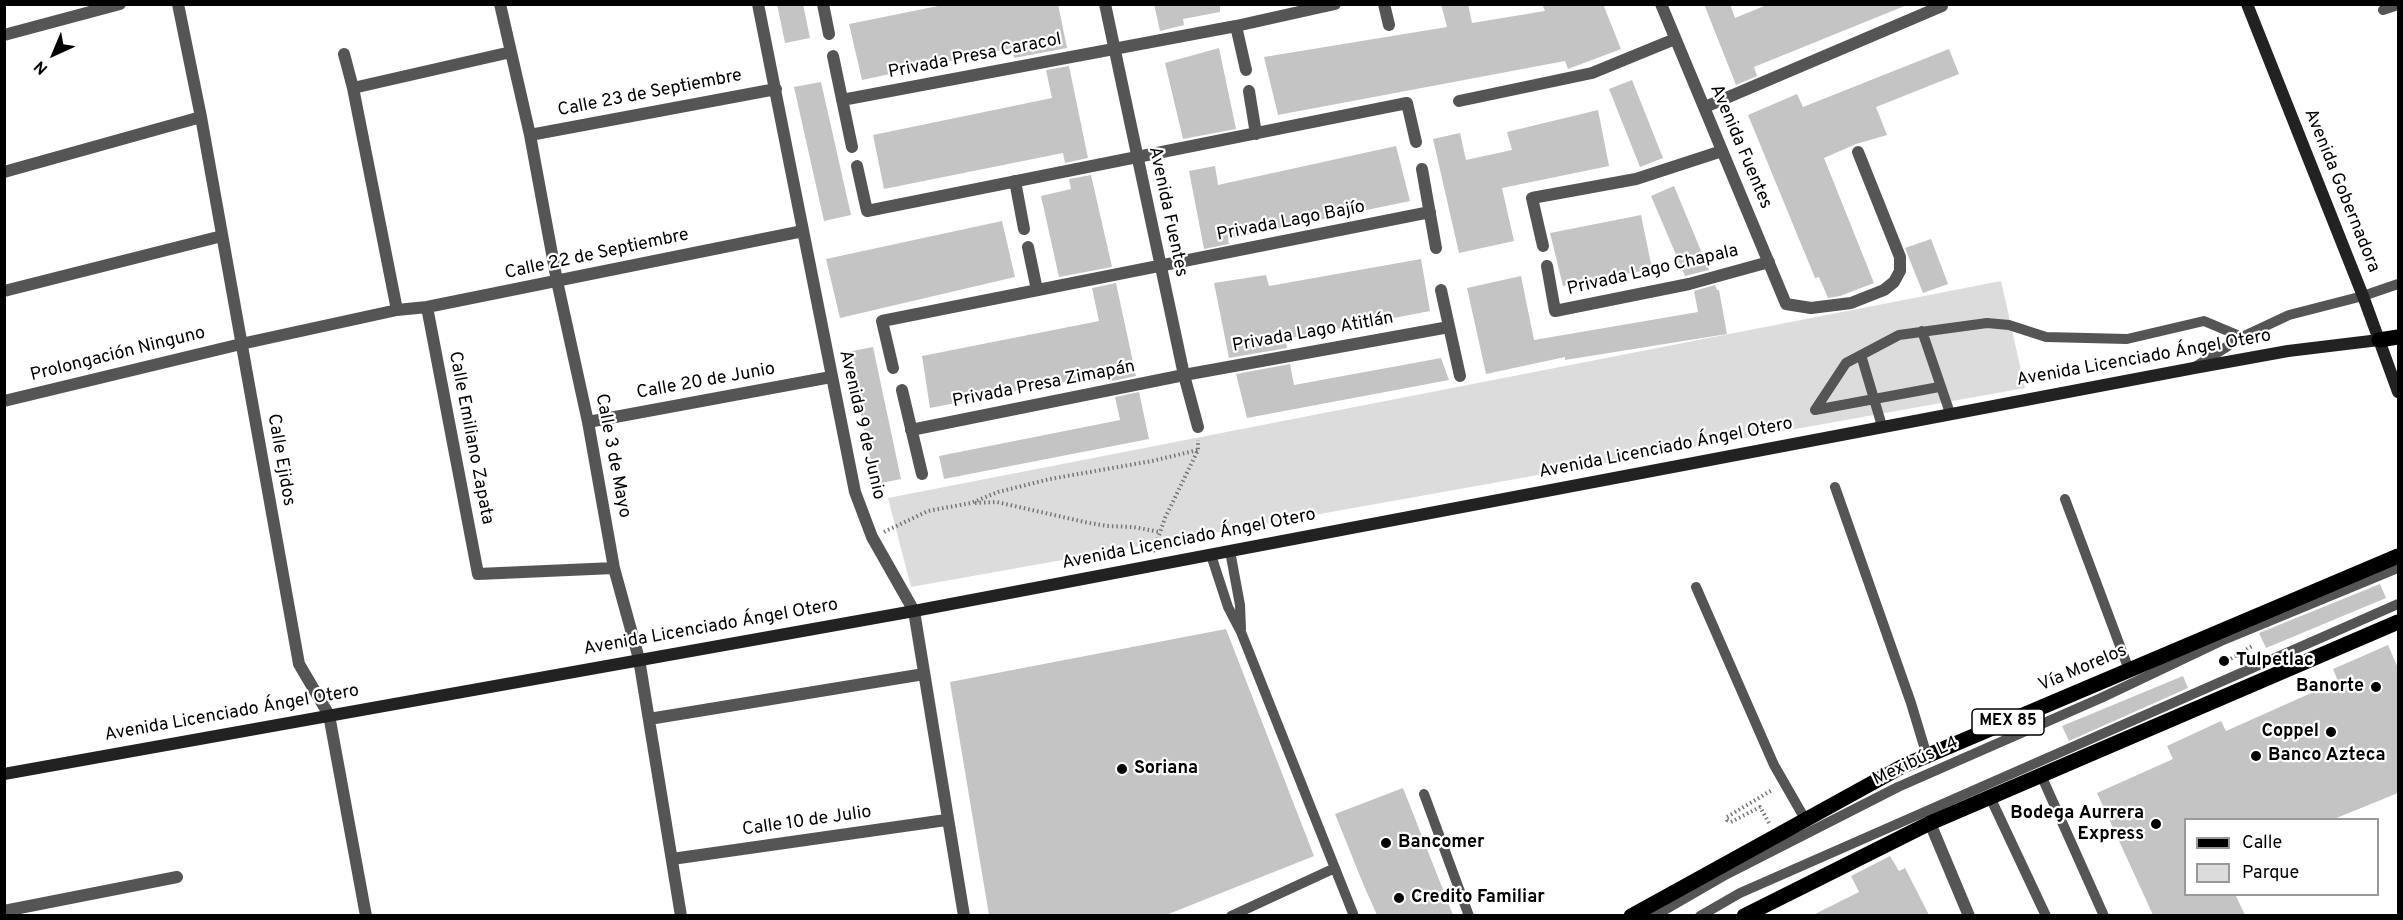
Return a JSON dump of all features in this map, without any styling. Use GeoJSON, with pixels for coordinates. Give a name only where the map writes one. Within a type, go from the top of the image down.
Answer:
{"type":"FeatureCollection","features":[{"type":"Feature","properties":{"kind":"main road","name":"Avenida Gobernadora"},"geometry":{"type":"LineString","coordinates":[[2247,4],[2363,296],[2398,392]]}},
{"type":"Feature","properties":{"kind":"main road"},"geometry":{"type":"LineString","coordinates":[[2379,340],[2398,337]]}},
{"type":"Feature","properties":{"kind":"main road","name":"Avenida Licenciado Ángel Otero"},"geometry":{"type":"LineString","coordinates":[[4,774],[914,611],[2194,368],[2288,351],[2379,340]]}},
{"type":"Feature","properties":{"kind":"main road","name":"Vía Morelos"},"geometry":{"type":"LineString","coordinates":[[1631,915],[1903,766],[2398,556]]}},
{"type":"Feature","properties":{"kind":"main road"},"geometry":{"type":"LineString","coordinates":[[1744,915],[1930,823],[2398,622]]}},
{"type":"Feature","properties":{"kind":"street"},"geometry":{"type":"LineString","coordinates":[[4,36],[120,4]]}},
{"type":"Feature","properties":{"kind":"street","name":"Calle Ejidos"},"geometry":{"type":"LineString","coordinates":[[178,4],[201,117],[299,664],[329,715],[366,915]]}},
{"type":"Feature","properties":{"kind":"street","name":"Calle 3 de Mayo"},"geometry":{"type":"LineString","coordinates":[[500,4],[531,135],[557,281],[588,422],[614,568],[639,659],[681,915]]}},
{"type":"Feature","properties":{"kind":"street","name":"Avenida 9 de Junio"},"geometry":{"type":"LineString","coordinates":[[758,4],[855,492],[872,537],[914,611],[946,820],[964,915]]}},
{"type":"Feature","properties":{"kind":"street"},"geometry":{"type":"LineString","coordinates":[[823,4],[829,34]]}},
{"type":"Feature","properties":{"kind":"street","name":"Avenida Fuentes"},"geometry":{"type":"LineString","coordinates":[[1105,4],[1160,267],[1198,427]]}},
{"type":"Feature","properties":{"kind":"street","name":"Privada Presa Caracol"},"geometry":{"type":"LineString","coordinates":[[842,100],[1236,26],[1335,4]]}},
{"type":"Feature","properties":{"kind":"street"},"geometry":{"type":"LineString","coordinates":[[1384,4],[1389,25]]}},
{"type":"Feature","properties":{"kind":"street","name":"Avenida Fuentes"},"geometry":{"type":"LineString","coordinates":[[1664,6],[1675,39],[1786,304],[1811,308],[1851,303],[1884,290],[1894,282],[1900,271],[1900,257],[1858,153]]}},
{"type":"Feature","properties":{"kind":"street"},"geometry":{"type":"LineString","coordinates":[[1705,107],[1942,6]]}},
{"type":"Feature","properties":{"kind":"street"},"geometry":{"type":"LineString","coordinates":[[1236,26],[1246,70]]}},
{"type":"Feature","properties":{"kind":"street"},"geometry":{"type":"LineString","coordinates":[[1460,101],[1592,73],[1675,39]]}},
{"type":"Feature","properties":{"kind":"street"},"geometry":{"type":"LineString","coordinates":[[353,88],[511,52]]}},
{"type":"Feature","properties":{"kind":"street"},"geometry":{"type":"LineString","coordinates":[[344,54],[353,88],[397,310]]}},
{"type":"Feature","properties":{"kind":"street"},"geometry":{"type":"LineString","coordinates":[[833,56],[852,147]]}},
{"type":"Feature","properties":{"kind":"street","name":"Calle 23 de Septiembre"},"geometry":{"type":"LineString","coordinates":[[531,135],[776,89]]}},
{"type":"Feature","properties":{"kind":"street"},"geometry":{"type":"LineString","coordinates":[[1249,91],[1256,134]]}},
{"type":"Feature","properties":{"kind":"street"},"geometry":{"type":"LineString","coordinates":[[857,166],[867,211],[1407,103],[1416,142]]}},
{"type":"Feature","properties":{"kind":"street"},"geometry":{"type":"LineString","coordinates":[[4,172],[201,117]]}},
{"type":"Feature","properties":{"kind":"street"},"geometry":{"type":"LineString","coordinates":[[1543,246],[1532,198],[1636,179],[1722,151]]}},
{"type":"Feature","properties":{"kind":"street"},"geometry":{"type":"LineString","coordinates":[[1422,169],[1436,248]]}},
{"type":"Feature","properties":{"kind":"street"},"geometry":{"type":"LineString","coordinates":[[1015,181],[1024,229]]}},
{"type":"Feature","properties":{"kind":"street","name":"Privada Lago Bajío"},"geometry":{"type":"LineString","coordinates":[[893,368],[882,321],[1430,212]]}},
{"type":"Feature","properties":{"kind":"street","name":"Calle 22 de Septiembre"},"geometry":{"type":"LineString","coordinates":[[241,344],[397,310],[427,307],[803,231]]}},
{"type":"Feature","properties":{"kind":"street"},"geometry":{"type":"LineString","coordinates":[[4,291],[222,236]]}},
{"type":"Feature","properties":{"kind":"street"},"geometry":{"type":"LineString","coordinates":[[1028,247],[1037,290]]}},
{"type":"Feature","properties":{"kind":"street","name":"Privada Lago Chapala"},"geometry":{"type":"LineString","coordinates":[[1547,266],[1555,311],[1689,284],[1769,262]]}},
{"type":"Feature","properties":{"kind":"street"},"geometry":{"type":"LineString","coordinates":[[1441,290],[1460,376]]}},
{"type":"Feature","properties":{"kind":"street","name":"Calle Emiliano Zapata"},"geometry":{"type":"LineString","coordinates":[[427,307],[478,574],[614,568]]}},
{"type":"Feature","properties":{"kind":"street","name":"Privada Lago Atitlán"},"geometry":{"type":"LineString","coordinates":[[1184,375],[1449,327]]}},
{"type":"Feature","properties":{"kind":"street","name":"Prolongación Ninguno"},"geometry":{"type":"LineString","coordinates":[[4,401],[241,344]]}},
{"type":"Feature","properties":{"kind":"street","name":"Privada Presa Zimapán"},"geometry":{"type":"LineString","coordinates":[[911,430],[1184,375]]}},
{"type":"Feature","properties":{"kind":"street","name":"Calle 20 de Junio"},"geometry":{"type":"LineString","coordinates":[[588,422],[831,378]]}},
{"type":"Feature","properties":{"kind":"street"},"geometry":{"type":"LineString","coordinates":[[902,390],[922,474]]}},
{"type":"Feature","properties":{"kind":"street"},"geometry":{"type":"LineString","coordinates":[[649,719],[924,674]]}},
{"type":"Feature","properties":{"kind":"street","name":"Calle 10 de Julio"},"geometry":{"type":"LineString","coordinates":[[672,859],[946,820]]}},
{"type":"Feature","properties":{"kind":"street"},"geometry":{"type":"LineString","coordinates":[[1930,823],[1968,915]]}},
{"type":"Feature","properties":{"kind":"street"},"geometry":{"type":"LineString","coordinates":[[4,911],[177,877]]}},
{"type":"Feature","properties":{"kind":"lane"},"geometry":{"type":"LineString","coordinates":[[2383,10],[2398,5]]}},
{"type":"Feature","properties":{"kind":"lane"},"geometry":{"type":"LineString","coordinates":[[2194,368],[2242,338],[2289,315],[2363,296],[2398,284]]}},
{"type":"Feature","properties":{"kind":"lane"},"geometry":{"type":"LineString","coordinates":[[1939,387],[1815,410],[1846,363],[1899,335],[1922,331],[1987,323],[2009,325],[2046,337],[2127,339],[2204,321],[2242,338]]}},
{"type":"Feature","properties":{"kind":"lane"},"geometry":{"type":"LineString","coordinates":[[1922,331],[1939,387],[1950,413]]}},
{"type":"Feature","properties":{"kind":"lane"},"geometry":{"type":"LineString","coordinates":[[1861,355],[1882,426]]}},
{"type":"Feature","properties":{"kind":"lane"},"geometry":{"type":"LineString","coordinates":[[1835,487],[1911,703],[1927,756]]}},
{"type":"Feature","properties":{"kind":"lane"},"geometry":{"type":"LineString","coordinates":[[2065,499],[2129,670]]}},
{"type":"Feature","properties":{"kind":"lane"},"geometry":{"type":"LineString","coordinates":[[1230,551],[1240,605],[1241,632]]}},
{"type":"Feature","properties":{"kind":"lane"},"geometry":{"type":"LineString","coordinates":[[1211,555],[1228,607],[1241,632],[1353,915]]}},
{"type":"Feature","properties":{"kind":"lane","name":"Mexibús L4"},"geometry":{"type":"LineString","coordinates":[[1654,915],[1727,874],[1898,787],[2101,698],[2221,641],[2398,568]]}},
{"type":"Feature","properties":{"kind":"lane"},"geometry":{"type":"LineString","coordinates":[[1696,587],[1773,765],[1805,819]]}},
{"type":"Feature","properties":{"kind":"lane"},"geometry":{"type":"LineString","coordinates":[[1700,915],[1740,893],[2398,604]]}},
{"type":"Feature","properties":{"kind":"lane"},"geometry":{"type":"LineString","coordinates":[[2041,775],[2104,915]]}},
{"type":"Feature","properties":{"kind":"lane"},"geometry":{"type":"LineString","coordinates":[[1424,794],[1469,915]]}},
{"type":"Feature","properties":{"kind":"lane"},"geometry":{"type":"LineString","coordinates":[[1990,797],[2046,915]]}},
{"type":"Feature","properties":{"kind":"lane"},"geometry":{"type":"LineString","coordinates":[[1231,915],[1335,868]]}},
{"type":"Feature","properties":{"kind":"path"},"geometry":{"type":"LineString","coordinates":[[1147,567],[1160,532],[1198,450],[1198,427]]}},
{"type":"Feature","properties":{"kind":"path"},"geometry":{"type":"LineString","coordinates":[[971,503],[998,492],[1050,479],[1152,461],[1198,450]]}},
{"type":"Feature","properties":{"kind":"path"},"geometry":{"type":"LineString","coordinates":[[872,537],[928,511],[971,503],[997,502],[1107,526],[1133,527],[1160,532]]}},
{"type":"Feature","properties":{"kind":"path"},"geometry":{"type":"LineString","coordinates":[[1760,807],[1734,821],[1727,820],[1729,814],[1785,783]]}},
{"type":"Feature","properties":{"kind":"green space"},"geometry":{"type":"Polygon","coordinates":[[[2001,281],[2025,388],[911,587],[888,498],[2001,281]]]}},
{"type":"Feature","properties":{"kind":"building"},"geometry":{"type":"Polygon","coordinates":[[[777,4],[803,4],[810,38],[785,43],[777,4]]]}},
{"type":"Feature","properties":{"kind":"building"},"geometry":{"type":"Polygon","coordinates":[[[948,4],[1058,4],[1067,48],[1014,58],[1012,48],[862,80],[849,24],[948,4]]]}},
{"type":"Feature","properties":{"kind":"building"},"geometry":{"type":"Polygon","coordinates":[[[1154,4],[1220,4],[1220,12],[1183,19],[1184,25],[1160,31],[1154,4]]]}},
{"type":"Feature","properties":{"kind":"building"},"geometry":{"type":"Polygon","coordinates":[[[1441,4],[1468,4],[1472,23],[1545,11],[1542,4],[1603,4],[1621,49],[1568,69],[1565,61],[1278,115],[1264,57],[1447,27],[1441,4]]]}},
{"type":"Feature","properties":{"kind":"building"},"geometry":{"type":"Polygon","coordinates":[[[1704,4],[1730,4],[1735,18],[1769,4],[1907,5],[1754,67],[1757,76],[1736,85],[1704,4]]]}},
{"type":"Feature","properties":{"kind":"building"},"geometry":{"type":"Polygon","coordinates":[[[1219,48],[1236,129],[1183,139],[1165,63],[1219,48]]]}},
{"type":"Feature","properties":{"kind":"building"},"geometry":{"type":"Polygon","coordinates":[[[1949,49],[1959,74],[1876,107],[1887,135],[1856,144],[1824,158],[1874,283],[1840,296],[1828,298],[1819,277],[1815,278],[1748,115],[1797,94],[1803,107],[1949,49]]]}},
{"type":"Feature","properties":{"kind":"building"},"geometry":{"type":"Polygon","coordinates":[[[1069,66],[1088,158],[1065,163],[1063,153],[884,189],[873,135],[1052,98],[1046,70],[1069,66]]]}},
{"type":"Feature","properties":{"kind":"building"},"geometry":{"type":"Polygon","coordinates":[[[1632,80],[1663,158],[1640,167],[1609,89],[1632,80]]]}},
{"type":"Feature","properties":{"kind":"building"},"geometry":{"type":"Polygon","coordinates":[[[821,82],[851,215],[824,221],[794,87],[821,82]]]}},
{"type":"Feature","properties":{"kind":"building"},"geometry":{"type":"Polygon","coordinates":[[[1598,110],[1609,166],[1502,188],[1514,241],[1459,253],[1433,139],[1460,133],[1466,160],[1512,150],[1507,132],[1598,110]]]}},
{"type":"Feature","properties":{"kind":"building"},"geometry":{"type":"Polygon","coordinates":[[[1396,146],[1410,201],[1228,239],[1229,244],[1204,249],[1189,171],[1215,166],[1218,185],[1396,146]]]}},
{"type":"Feature","properties":{"kind":"building"},"geometry":{"type":"Polygon","coordinates":[[[1091,175],[1112,267],[1059,277],[1041,196],[1071,189],[1069,179],[1091,175]]]}},
{"type":"Feature","properties":{"kind":"building"},"geometry":{"type":"Polygon","coordinates":[[[1674,186],[1709,270],[1685,276],[1651,196],[1674,186]]]}},
{"type":"Feature","properties":{"kind":"building"},"geometry":{"type":"Polygon","coordinates":[[[1641,215],[1652,269],[1563,286],[1550,233],[1641,215]]]}},
{"type":"Feature","properties":{"kind":"building"},"geometry":{"type":"Polygon","coordinates":[[[1002,221],[1015,277],[840,318],[826,259],[1002,221]]]}},
{"type":"Feature","properties":{"kind":"building"},"geometry":{"type":"Polygon","coordinates":[[[1931,239],[1948,284],[1923,293],[1905,248],[1931,239]]]}},
{"type":"Feature","properties":{"kind":"building"},"geometry":{"type":"Polygon","coordinates":[[[1421,259],[1430,311],[1285,339],[1287,348],[1229,358],[1214,283],[1266,275],[1269,286],[1421,259]]]}},
{"type":"Feature","properties":{"kind":"building"},"geometry":{"type":"Polygon","coordinates":[[[1521,276],[1534,340],[1698,312],[1694,291],[1715,285],[1719,290],[1727,334],[1565,360],[1565,357],[1486,374],[1467,288],[1521,276]]]}},
{"type":"Feature","properties":{"kind":"building"},"geometry":{"type":"Polygon","coordinates":[[[1116,283],[1136,376],[1112,381],[1109,373],[930,408],[922,356],[1099,321],[1092,288],[1116,283]]]}},
{"type":"Feature","properties":{"kind":"building"},"geometry":{"type":"Polygon","coordinates":[[[873,347],[901,479],[876,484],[847,352],[873,347]]]}},
{"type":"Feature","properties":{"kind":"building"},"geometry":{"type":"Polygon","coordinates":[[[1441,358],[1449,380],[1247,418],[1236,374],[1290,364],[1294,385],[1441,358]]]}},
{"type":"Feature","properties":{"kind":"building"},"geometry":{"type":"Polygon","coordinates":[[[1139,392],[1149,439],[944,479],[939,456],[1120,420],[1115,397],[1139,392]]]}},
{"type":"Feature","properties":{"kind":"building"},"geometry":{"type":"Polygon","coordinates":[[[2380,584],[2386,598],[2266,648],[2259,633],[2380,584]]]}},
{"type":"Feature","properties":{"kind":"building","name":"Soriana"},"geometry":{"type":"Polygon","coordinates":[[[1226,629],[1314,856],[1166,915],[989,915],[950,682],[1226,629]]]}},
{"type":"Feature","properties":{"kind":"building"},"geometry":{"type":"Polygon","coordinates":[[[2388,645],[2398,668],[2398,793],[2336,818],[2184,818],[2184,896],[2236,896],[2245,915],[2153,915],[2097,793],[2173,759],[2167,746],[2221,721],[2226,731],[2338,681],[2333,669],[2388,645]]]}},
{"type":"Feature","properties":{"kind":"building"},"geometry":{"type":"Polygon","coordinates":[[[2183,676],[2188,688],[2069,741],[2062,726],[2183,676]]]}},
{"type":"Feature","properties":{"kind":"building","name":"Bancomer"},"geometry":{"type":"Polygon","coordinates":[[[1403,788],[1453,915],[1377,915],[1335,814],[1403,788]]]}},
{"type":"Feature","properties":{"kind":"building"},"geometry":{"type":"Polygon","coordinates":[[[1890,856],[1899,871],[1905,868],[1929,915],[1813,915],[1859,892],[1851,876],[1890,856]]]}},
{"type":"Feature","properties":{"kind":"place","name":"Tulpetlac"},"geometry":{"type":"Point","coordinates":[2224,661]}},
{"type":"Feature","properties":{"kind":"place","name":"Banorte"},"geometry":{"type":"Point","coordinates":[2376,687]}},
{"type":"Feature","properties":{"kind":"place","name":"Coppel"},"geometry":{"type":"Point","coordinates":[2331,732]}},
{"type":"Feature","properties":{"kind":"place","name":"Banco Azteca"},"geometry":{"type":"Point","coordinates":[2256,756]}},
{"type":"Feature","properties":{"kind":"place","name":"Soriana"},"geometry":{"type":"Point","coordinates":[1122,769]}},
{"type":"Feature","properties":{"kind":"place","name":"Bodega Aurrera Express"},"geometry":{"type":"Point","coordinates":[2156,824]}},
{"type":"Feature","properties":{"kind":"place","name":"Bancomer"},"geometry":{"type":"Point","coordinates":[1386,843]}},
{"type":"Feature","properties":{"kind":"place","name":"Credito Familiar"},"geometry":{"type":"Point","coordinates":[1399,898]}}]}
